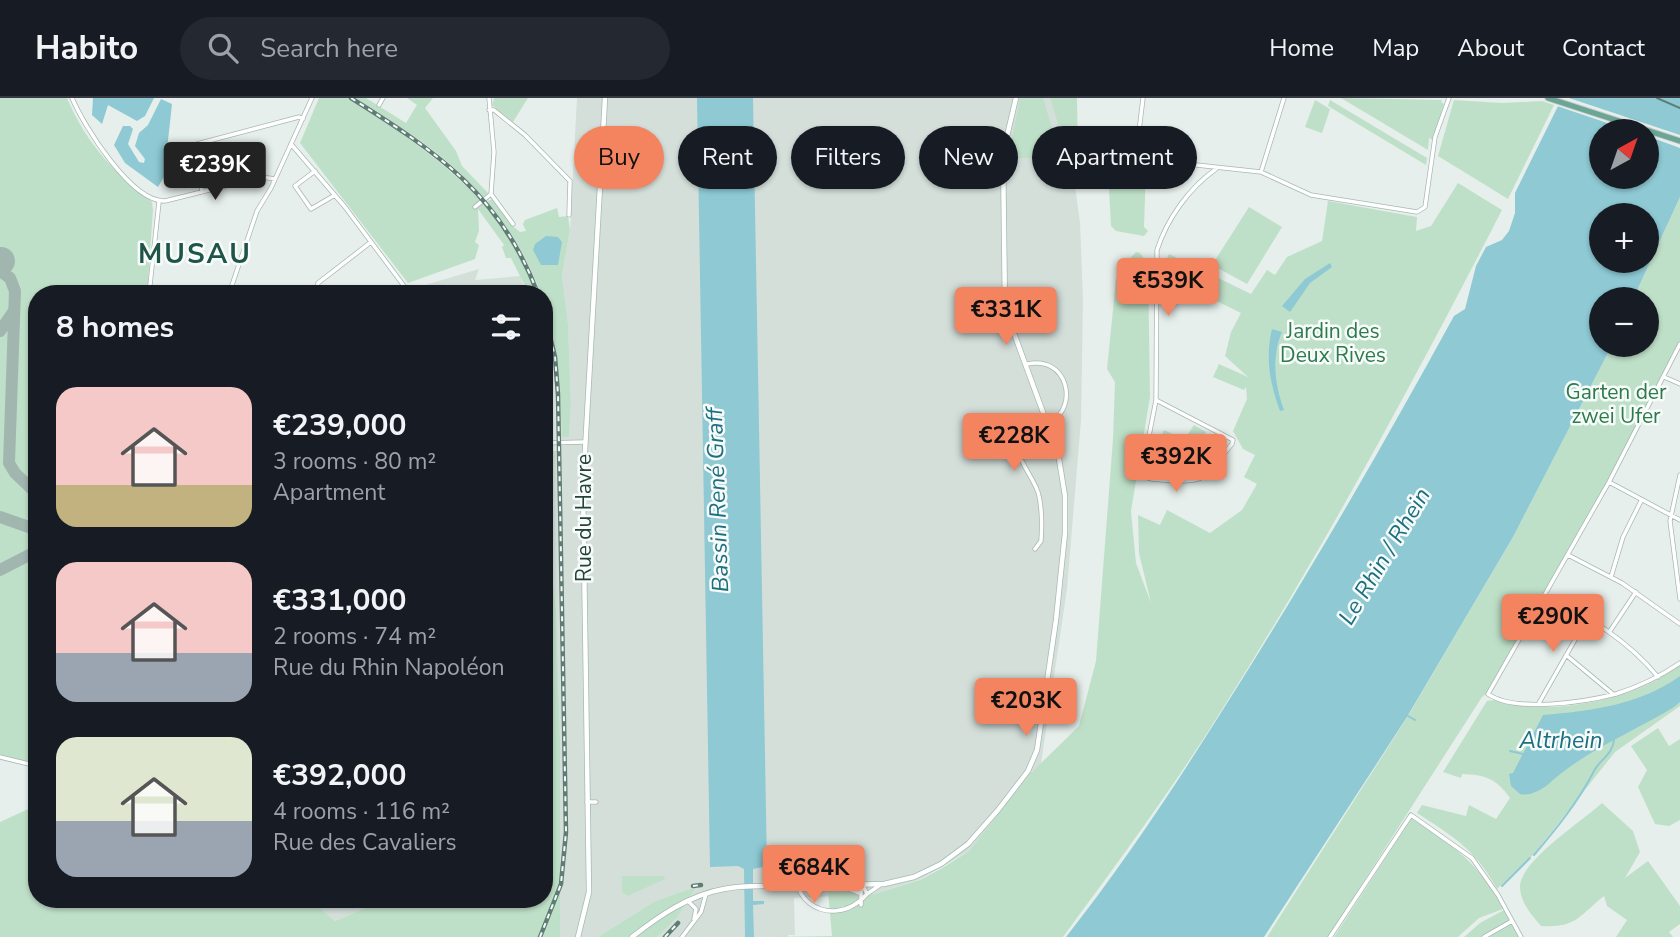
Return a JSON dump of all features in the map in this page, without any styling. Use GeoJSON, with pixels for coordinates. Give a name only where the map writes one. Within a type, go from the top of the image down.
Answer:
{"type":"FeatureCollection","features":[{"type":"Feature","properties":{"kind":"main road","name":"Rue du Havre"},"geometry":{"type":"LineString","coordinates":[[578,937],[588,901],[584,442],[605,98]]}},
{"type":"Feature","properties":{"kind":"main road"},"geometry":{"type":"LineString","coordinates":[[632,937],[657,917],[705,894],[742,887],[843,887],[884,884],[927,872],[963,848],[998,810],[1023,778],[1037,750],[1059,594],[1065,533],[1065,496],[1058,453],[1027,364],[1007,321],[1004,296],[1003,153],[1013,98]]}},
{"type":"Feature","properties":{"kind":"main road"},"geometry":{"type":"LineString","coordinates":[[1548,98],[1680,141]]}},
{"type":"Feature","properties":{"kind":"street"},"geometry":{"type":"LineString","coordinates":[[72,98],[94,141],[114,165],[159,202],[262,177],[275,179]]}},
{"type":"Feature","properties":{"kind":"street"},"geometry":{"type":"LineString","coordinates":[[232,285],[257,211],[275,179],[312,98]]}},
{"type":"Feature","properties":{"kind":"street"},"geometry":{"type":"LineString","coordinates":[[379,105],[383,98]]}},
{"type":"Feature","properties":{"kind":"street"},"geometry":{"type":"LineString","coordinates":[[489,98],[494,152],[491,194],[513,224]]}},
{"type":"Feature","properties":{"kind":"street"},"geometry":{"type":"LineString","coordinates":[[1143,98],[1137,148],[1139,157],[1144,160],[1261,172],[1311,195],[1420,212],[1425,203],[1435,137],[1449,98]]}},
{"type":"Feature","properties":{"kind":"street"},"geometry":{"type":"LineString","coordinates":[[1261,172],[1284,98]]}},
{"type":"Feature","properties":{"kind":"street"},"geometry":{"type":"LineString","coordinates":[[489,110],[494,110],[525,135],[570,180],[569,215]]}},
{"type":"Feature","properties":{"kind":"street"},"geometry":{"type":"LineString","coordinates":[[202,193],[197,144],[299,117],[303,119]]}},
{"type":"Feature","properties":{"kind":"street"},"geometry":{"type":"LineString","coordinates":[[291,144],[335,195],[403,285]]}},
{"type":"Feature","properties":{"kind":"street"},"geometry":{"type":"LineString","coordinates":[[1156,400],[1231,438],[1233,443],[1205,476],[1194,482],[1158,480],[1146,478],[1142,472],[1156,400],[1157,250],[1166,227],[1182,203],[1216,169]]}},
{"type":"Feature","properties":{"kind":"street"},"geometry":{"type":"LineString","coordinates":[[315,171],[295,186],[312,209],[335,195]]}},
{"type":"Feature","properties":{"kind":"street"},"geometry":{"type":"LineString","coordinates":[[475,207],[491,194]]}},
{"type":"Feature","properties":{"kind":"street"},"geometry":{"type":"LineString","coordinates":[[150,285],[159,202]]}},
{"type":"Feature","properties":{"kind":"street"},"geometry":{"type":"LineString","coordinates":[[318,285],[372,242]]}},
{"type":"Feature","properties":{"kind":"street"},"geometry":{"type":"LineString","coordinates":[[1680,344],[1609,482],[1488,694],[1517,703],[1539,704],[1614,694],[1658,677],[1680,663]]}},
{"type":"Feature","properties":{"kind":"street"},"geometry":{"type":"LineString","coordinates":[[1027,364],[1049,364],[1059,370],[1063,377],[1064,409],[1059,417],[1020,435],[1017,445],[1040,497],[1041,541],[1035,549]]}},
{"type":"Feature","properties":{"kind":"street"},"geometry":{"type":"LineString","coordinates":[[1664,377],[1680,384]]}},
{"type":"Feature","properties":{"kind":"street"},"geometry":{"type":"LineString","coordinates":[[553,443],[584,442]]}},
{"type":"Feature","properties":{"kind":"street"},"geometry":{"type":"LineString","coordinates":[[1680,475],[1670,516],[1680,599]]}},
{"type":"Feature","properties":{"kind":"street"},"geometry":{"type":"LineString","coordinates":[[1609,482],[1680,520]]}},
{"type":"Feature","properties":{"kind":"street"},"geometry":{"type":"LineString","coordinates":[[1611,577],[1623,537],[1641,501]]}},
{"type":"Feature","properties":{"kind":"street"},"geometry":{"type":"LineString","coordinates":[[1568,555],[1636,592],[1680,624]]}},
{"type":"Feature","properties":{"kind":"street"},"geometry":{"type":"LineString","coordinates":[[1610,631],[1636,592]]}},
{"type":"Feature","properties":{"kind":"street"},"geometry":{"type":"LineString","coordinates":[[1545,594],[1610,631],[1644,660],[1658,677]]}},
{"type":"Feature","properties":{"kind":"street"},"geometry":{"type":"LineString","coordinates":[[1539,704],[1588,617]]}},
{"type":"Feature","properties":{"kind":"street"},"geometry":{"type":"LineString","coordinates":[[1566,656],[1614,694]]}},
{"type":"Feature","properties":{"kind":"street"},"geometry":{"type":"LineString","coordinates":[[0,757],[28,764]]}},
{"type":"Feature","properties":{"kind":"street"},"geometry":{"type":"LineString","coordinates":[[587,802],[596,802]]}},
{"type":"Feature","properties":{"kind":"street"},"geometry":{"type":"LineString","coordinates":[[1330,937],[1411,815],[1472,858],[1498,895],[1521,937]]}},
{"type":"Feature","properties":{"kind":"street"},"geometry":{"type":"LineString","coordinates":[[797,848],[804,861]]}},
{"type":"Feature","properties":{"kind":"street"},"geometry":{"type":"LineString","coordinates":[[800,900],[799,874],[804,861],[811,854]]}},
{"type":"Feature","properties":{"kind":"street"},"geometry":{"type":"LineString","coordinates":[[862,886],[859,893],[861,908],[867,894],[884,884]]}},
{"type":"Feature","properties":{"kind":"street"},"geometry":{"type":"LineString","coordinates":[[862,886],[867,894]]}},
{"type":"Feature","properties":{"kind":"street"},"geometry":{"type":"LineString","coordinates":[[843,887],[859,893]]}},
{"type":"Feature","properties":{"kind":"street"},"geometry":{"type":"LineString","coordinates":[[682,937],[701,912],[705,894]]}},
{"type":"Feature","properties":{"kind":"street"},"geometry":{"type":"LineString","coordinates":[[686,902],[694,905],[696,913],[692,923]]}},
{"type":"Feature","properties":{"kind":"street"},"geometry":{"type":"LineString","coordinates":[[1484,937],[1511,921]]}},
{"type":"Feature","properties":{"kind":"shaded area"},"geometry":{"type":"Polygon","coordinates":[[[345,98],[355,98],[403,127],[468,180],[511,233],[539,285],[532,285],[518,255],[491,213],[456,175],[429,152],[345,98]]]}},
{"type":"Feature","properties":{"kind":"shaded area"},"geometry":{"type":"Polygon","coordinates":[[[577,98],[1052,98],[1060,126],[1032,126],[1032,189],[1075,189],[1080,223],[1083,299],[1081,420],[1067,589],[1035,804],[1002,813],[969,851],[919,880],[874,894],[794,898],[795,935],[788,937],[657,937],[676,919],[694,888],[655,901],[598,937],[560,937],[560,735],[553,581],[554,451],[558,451],[558,438],[553,339],[557,356],[562,436],[569,437],[571,404],[568,323],[562,276],[570,230],[574,155],[574,189],[664,189],[664,126],[576,126],[577,98]]]}},
{"type":"Feature","properties":{"kind":"shaded area"},"geometry":{"type":"Polygon","coordinates":[[[479,269],[475,280],[520,276],[524,285],[425,285],[479,269]]]}},
{"type":"Feature","properties":{"kind":"shaded area"},"geometry":{"type":"Polygon","coordinates":[[[320,908],[365,908],[335,921],[320,908]]]}},
{"type":"Feature","properties":{"kind":"green space"},"geometry":{"type":"Polygon","coordinates":[[[0,98],[67,98],[83,129],[102,156],[152,202],[148,285],[28,285],[28,766],[0,760],[0,98]]]}},
{"type":"Feature","properties":{"kind":"green space"},"geometry":{"type":"Polygon","coordinates":[[[319,98],[345,98],[355,102],[407,137],[474,194],[511,240],[532,285],[524,285],[511,258],[506,258],[502,247],[504,245],[478,209],[479,231],[475,242],[479,245],[475,259],[408,283],[300,143],[319,98]]]}},
{"type":"Feature","properties":{"kind":"green space"},"geometry":{"type":"Polygon","coordinates":[[[355,98],[366,98],[406,123],[417,105],[407,98],[433,98],[425,108],[456,151],[462,166],[488,193],[483,197],[439,155],[355,98]]]}},
{"type":"Feature","properties":{"kind":"green space"},"geometry":{"type":"Polygon","coordinates":[[[494,98],[528,98],[513,122],[492,105],[494,98]]]}},
{"type":"Feature","properties":{"kind":"green space"},"geometry":{"type":"Polygon","coordinates":[[[1020,98],[1043,98],[1051,126],[1032,126],[1032,158],[1018,158],[1018,126],[1014,126],[1020,98]]]}},
{"type":"Feature","properties":{"kind":"green space"},"geometry":{"type":"Polygon","coordinates":[[[1050,98],[1077,98],[1077,126],[1059,126],[1050,98]]]}},
{"type":"Feature","properties":{"kind":"green space"},"geometry":{"type":"Polygon","coordinates":[[[1341,98],[1442,100],[1444,104],[1433,140],[1429,138],[1428,150],[1341,98]]]}},
{"type":"Feature","properties":{"kind":"green space"},"geometry":{"type":"Polygon","coordinates":[[[1315,100],[1330,109],[1322,133],[1305,127],[1315,100]]]}},
{"type":"Feature","properties":{"kind":"green space"},"geometry":{"type":"Polygon","coordinates":[[[1330,100],[1427,158],[1426,165],[1328,106],[1330,100]]]}},
{"type":"Feature","properties":{"kind":"green space"},"geometry":{"type":"Polygon","coordinates":[[[1454,100],[1502,103],[1542,101],[1554,105],[1508,199],[1438,156],[1454,100]]]}},
{"type":"Feature","properties":{"kind":"green space","name":"Jardin des Deux Rives"},"geometry":{"type":"Polygon","coordinates":[[[1458,183],[1502,210],[1469,273],[1368,462],[1261,647],[1185,767],[1063,937],[774,937],[832,936],[828,891],[874,894],[920,880],[969,851],[1031,773],[1079,726],[1096,661],[1113,439],[1115,382],[1107,369],[1116,280],[1123,266],[1136,252],[1140,253],[1148,264],[1150,397],[1131,511],[1136,563],[1151,603],[1139,553],[1138,515],[1160,525],[1167,510],[1210,533],[1242,510],[1257,484],[1244,477],[1255,455],[1243,449],[1233,431],[1247,399],[1246,387],[1244,390],[1213,377],[1219,364],[1248,377],[1225,356],[1231,332],[1241,313],[1160,273],[1169,254],[1251,294],[1267,270],[1275,275],[1287,257],[1322,241],[1328,201],[1417,217],[1416,231],[1431,226],[1458,183]]]}},
{"type":"Feature","properties":{"kind":"green space"},"geometry":{"type":"Polygon","coordinates":[[[1109,189],[1145,189],[1144,227],[1148,231],[1144,236],[1116,231],[1111,226],[1109,189]]]}},
{"type":"Feature","properties":{"kind":"green space","name":"Garten der zwei Ufer"},"geometry":{"type":"Polygon","coordinates":[[[1680,197],[1680,343],[1642,419],[1490,691],[1482,697],[1328,937],[1267,937],[1408,716],[1513,537],[1606,357],[1659,357],[1659,287],[1639,287],[1645,273],[1659,273],[1659,243],[1680,197]]]}},
{"type":"Feature","properties":{"kind":"green space"},"geometry":{"type":"Polygon","coordinates":[[[493,199],[510,224],[520,232],[526,231],[523,224],[525,220],[557,208],[559,217],[568,216],[570,230],[562,276],[568,323],[571,404],[569,437],[562,437],[553,340],[553,285],[537,285],[525,258],[487,201],[493,199]]]}},
{"type":"Feature","properties":{"kind":"green space"},"geometry":{"type":"Polygon","coordinates":[[[1249,207],[1282,227],[1247,284],[1212,265],[1249,207]]]}},
{"type":"Feature","properties":{"kind":"green space"},"geometry":{"type":"Polygon","coordinates":[[[1194,425],[1206,432],[1181,473],[1150,465],[1164,430],[1179,437],[1168,464],[1181,438],[1188,434],[1194,425]]]}},
{"type":"Feature","properties":{"kind":"green space"},"geometry":{"type":"Polygon","coordinates":[[[1212,435],[1227,442],[1198,474],[1185,476],[1212,435]]]}},
{"type":"Feature","properties":{"kind":"green space"},"geometry":{"type":"Polygon","coordinates":[[[553,581],[560,735],[560,937],[0,937],[0,822],[28,809],[28,908],[320,908],[335,921],[365,908],[553,908],[553,581]]]}},
{"type":"Feature","properties":{"kind":"green space"},"geometry":{"type":"Polygon","coordinates":[[[1680,665],[1680,706],[1615,752],[1534,854],[1497,889],[1481,864],[1463,845],[1417,813],[1422,805],[1466,816],[1469,805],[1496,819],[1510,798],[1500,786],[1489,779],[1462,774],[1461,778],[1443,772],[1487,701],[1535,707],[1592,702],[1630,692],[1680,665]]]}},
{"type":"Feature","properties":{"kind":"green space"},"geometry":{"type":"Polygon","coordinates":[[[1658,728],[1669,746],[1680,739],[1680,820],[1669,826],[1655,824],[1638,787],[1647,770],[1631,746],[1658,728]]]}},
{"type":"Feature","properties":{"kind":"green space"},"geometry":{"type":"Polygon","coordinates":[[[1602,803],[1633,831],[1640,852],[1625,878],[1648,861],[1680,906],[1680,924],[1669,932],[1673,937],[1616,937],[1627,920],[1607,906],[1604,896],[1576,920],[1553,926],[1541,926],[1525,904],[1520,888],[1529,866],[1602,803]]]}},
{"type":"Feature","properties":{"kind":"green space"},"geometry":{"type":"Polygon","coordinates":[[[1412,818],[1440,837],[1475,868],[1503,909],[1479,918],[1458,937],[1334,937],[1412,818]]]}},
{"type":"Feature","properties":{"kind":"green space"},"geometry":{"type":"Polygon","coordinates":[[[622,876],[664,876],[665,879],[628,896],[622,892],[622,876]]]}},
{"type":"Feature","properties":{"kind":"green space"},"geometry":{"type":"Polygon","coordinates":[[[696,887],[676,919],[657,937],[598,937],[655,901],[696,887]]]}},
{"type":"Feature","properties":{"kind":"green space"},"geometry":{"type":"Polygon","coordinates":[[[1506,909],[1521,937],[1464,937],[1480,923],[1506,909]]]}},
{"type":"Feature","properties":{"kind":"water"},"geometry":{"type":"Polygon","coordinates":[[[93,98],[154,98],[145,116],[137,121],[108,105],[102,124],[92,115],[93,98]]]}},
{"type":"Feature","properties":{"kind":"water"},"geometry":{"type":"Polygon","coordinates":[[[697,98],[753,98],[754,126],[697,126],[697,98]]]}},
{"type":"Feature","properties":{"kind":"water","name":"Le Rhin / Rhein"},"geometry":{"type":"Polygon","coordinates":[[[1562,98],[1680,98],[1680,197],[1659,243],[1659,203],[1589,203],[1589,273],[1645,273],[1639,287],[1589,287],[1589,357],[1606,357],[1513,537],[1407,717],[1264,937],[1066,937],[1162,804],[1229,700],[1304,579],[1454,316],[1465,309],[1476,266],[1486,247],[1502,240],[1509,231],[1515,213],[1515,193],[1562,98]]]}},
{"type":"Feature","properties":{"kind":"water"},"geometry":{"type":"Polygon","coordinates":[[[161,99],[172,104],[164,177],[158,187],[125,163],[114,145],[123,126],[130,126],[133,129],[128,144],[139,162],[144,163],[145,159],[135,146],[139,133],[148,125],[161,99]]]}},
{"type":"Feature","properties":{"kind":"water","name":"Bassin René Graff"},"geometry":{"type":"Polygon","coordinates":[[[699,189],[755,189],[767,866],[753,869],[753,901],[764,901],[764,904],[753,905],[754,937],[745,937],[744,869],[738,866],[710,867],[699,189]]]}},
{"type":"Feature","properties":{"kind":"water"},"geometry":{"type":"Polygon","coordinates":[[[546,236],[558,237],[562,242],[558,265],[541,265],[533,250],[535,244],[546,236]]]}},
{"type":"Feature","properties":{"kind":"water"},"geometry":{"type":"Polygon","coordinates":[[[1330,263],[1332,267],[1310,283],[1290,312],[1282,306],[1305,279],[1330,263]]]}},
{"type":"Feature","properties":{"kind":"water"},"geometry":{"type":"Polygon","coordinates":[[[1272,329],[1282,332],[1275,361],[1278,391],[1284,410],[1280,411],[1270,371],[1272,329]]]}},
{"type":"Feature","properties":{"kind":"water","name":"Altrhein"},"geometry":{"type":"Polygon","coordinates":[[[1680,676],[1680,702],[1674,707],[1582,759],[1538,791],[1520,794],[1511,786],[1509,774],[1513,773],[1543,715],[1615,705],[1648,694],[1680,676]]]}},
{"type":"Feature","properties":{"kind":"pier"},"geometry":{"type":"Polygon","coordinates":[[[1558,98],[1569,98],[1632,119],[1595,119],[1554,105],[1558,98]]]}},
{"type":"Feature","properties":{"kind":"pier"},"geometry":{"type":"Polygon","coordinates":[[[1659,128],[1680,135],[1680,148],[1659,140],[1659,128]]]}},
{"type":"Feature","properties":{"kind":"waterway"},"geometry":{"type":"LineString","coordinates":[[1408,716],[1415,720]]}},
{"type":"Feature","properties":{"kind":"waterway"},"geometry":{"type":"LineString","coordinates":[[1534,855],[1574,804],[1596,767],[1611,750],[1614,740]]}},
{"type":"Feature","properties":{"kind":"waterway"},"geometry":{"type":"LineString","coordinates":[[1510,751],[1523,754]]}},
{"type":"Feature","properties":{"kind":"waterway"},"geometry":{"type":"LineString","coordinates":[[1502,886],[1530,858]]}},
{"type":"Feature","properties":{"kind":"taxiway"},"geometry":{"type":"LineString","coordinates":[[0,271],[10,278],[15,291],[9,463],[28,485]]}},
{"type":"Feature","properties":{"kind":"taxiway"},"geometry":{"type":"LineString","coordinates":[[0,331],[14,311]]}},
{"type":"Feature","properties":{"kind":"taxiway"},"geometry":{"type":"LineString","coordinates":[[0,517],[28,527]]}},
{"type":"Feature","properties":{"kind":"taxiway"},"geometry":{"type":"LineString","coordinates":[[0,570],[28,556]]}},
{"type":"Feature","properties":{"kind":"tram line"},"geometry":{"type":"LineString","coordinates":[[1657,98],[1680,108]]}},
{"type":"Feature","properties":{"kind":"railway"},"geometry":{"type":"LineString","coordinates":[[351,98],[411,137],[463,179],[505,229],[523,259],[534,285]]}},
{"type":"Feature","properties":{"kind":"railway"},"geometry":{"type":"LineString","coordinates":[[553,349],[558,394],[566,832],[561,884],[553,904]]}},
{"type":"Feature","properties":{"kind":"railway"},"geometry":{"type":"LineString","coordinates":[[693,886],[701,885]]}},
{"type":"Feature","properties":{"kind":"railway"},"geometry":{"type":"LineString","coordinates":[[540,937],[551,908]]}},
{"type":"Feature","properties":{"kind":"railway"},"geometry":{"type":"LineString","coordinates":[[665,937],[678,923]]}},
{"type":"Feature","properties":{"kind":"district","name":"MUSAU"},"geometry":{"type":"Point","coordinates":[195,253]}}]}
